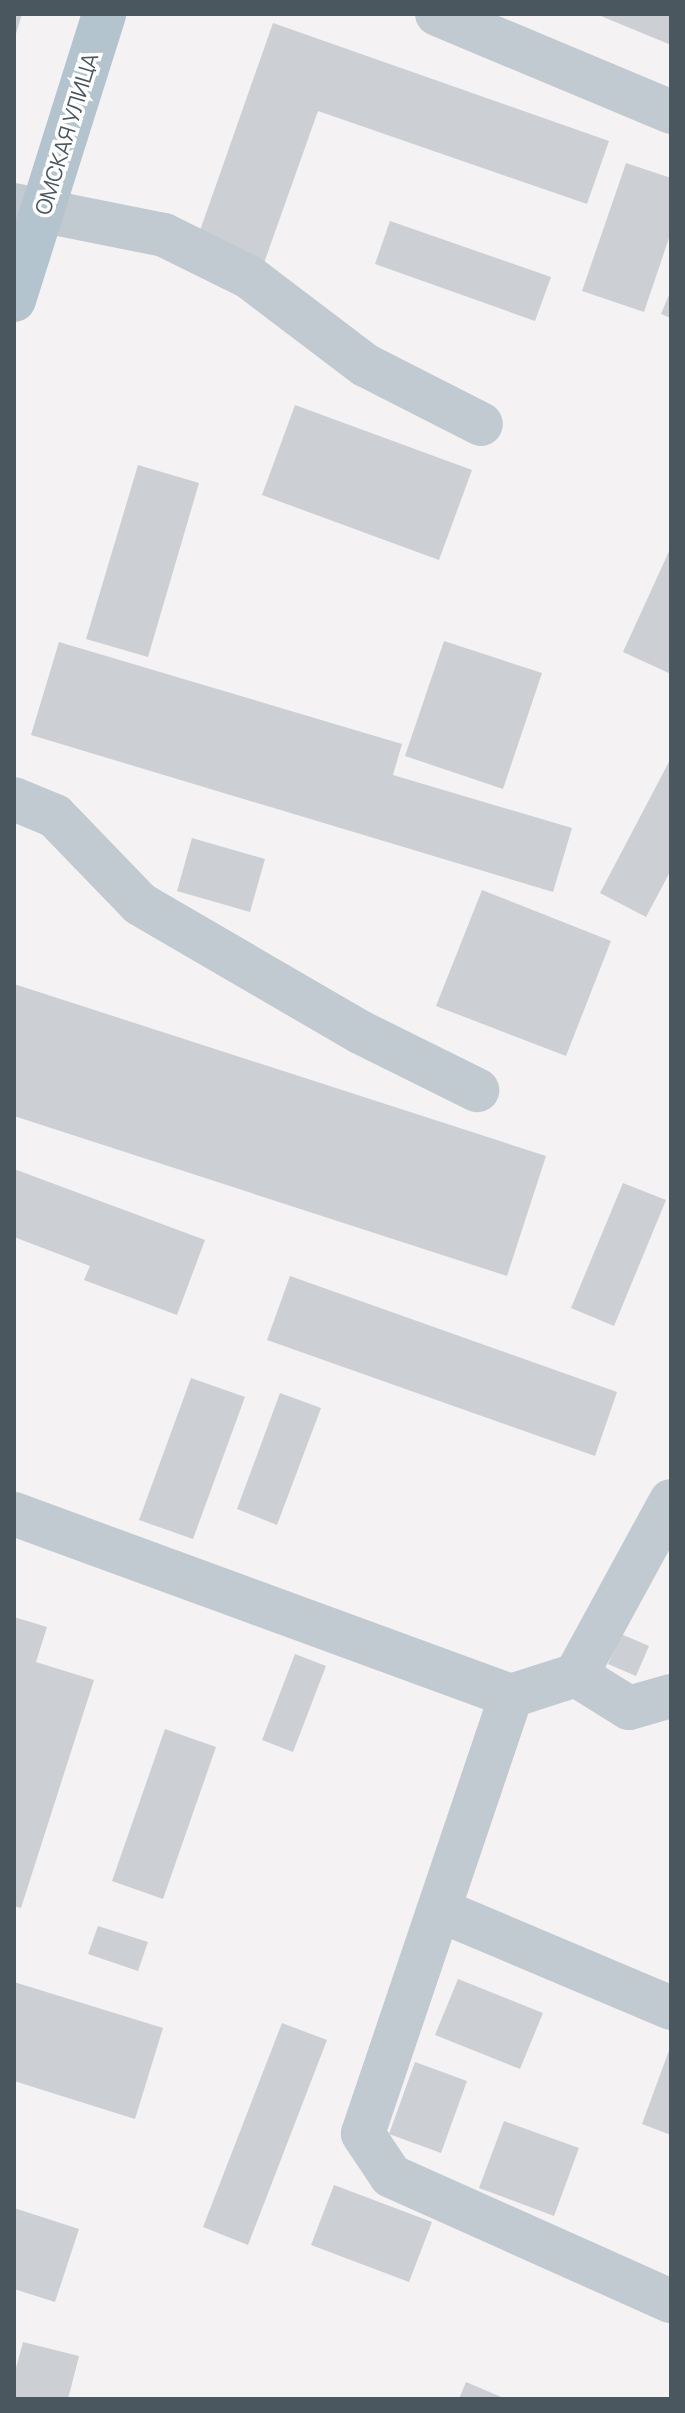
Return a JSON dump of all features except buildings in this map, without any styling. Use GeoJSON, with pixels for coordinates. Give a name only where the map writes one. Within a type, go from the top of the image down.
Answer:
{"type":"FeatureCollection","features":[{"type":"Feature","properties":{"kind":"main road","name":"ОМСКАЯ УЛИЦА"},"geometry":{"type":"LineString","coordinates":[[14,300],[29,208],[104,14]]}},
{"type":"Feature","properties":{"kind":"lane"},"geometry":{"type":"LineString","coordinates":[[437,14],[671,112]]}},
{"type":"Feature","properties":{"kind":"lane"},"geometry":{"type":"LineString","coordinates":[[29,208],[164,235],[249,277],[365,365],[481,424]]}},
{"type":"Feature","properties":{"kind":"lane"},"geometry":{"type":"LineString","coordinates":[[14,799],[55,816],[140,904],[360,1032],[477,1090]]}},
{"type":"Feature","properties":{"kind":"lane"},"geometry":{"type":"LineString","coordinates":[[14,1514],[511,1696],[576,1675],[671,1501]]}},
{"type":"Feature","properties":{"kind":"lane"},"geometry":{"type":"LineString","coordinates":[[576,1675],[629,1708],[671,1696]]}},
{"type":"Feature","properties":{"kind":"lane"},"geometry":{"type":"LineString","coordinates":[[511,1696],[363,2134],[391,2176],[671,2301]]}},
{"type":"Feature","properties":{"kind":"lane"},"geometry":{"type":"LineString","coordinates":[[439,1910],[671,2008]]}}]}
